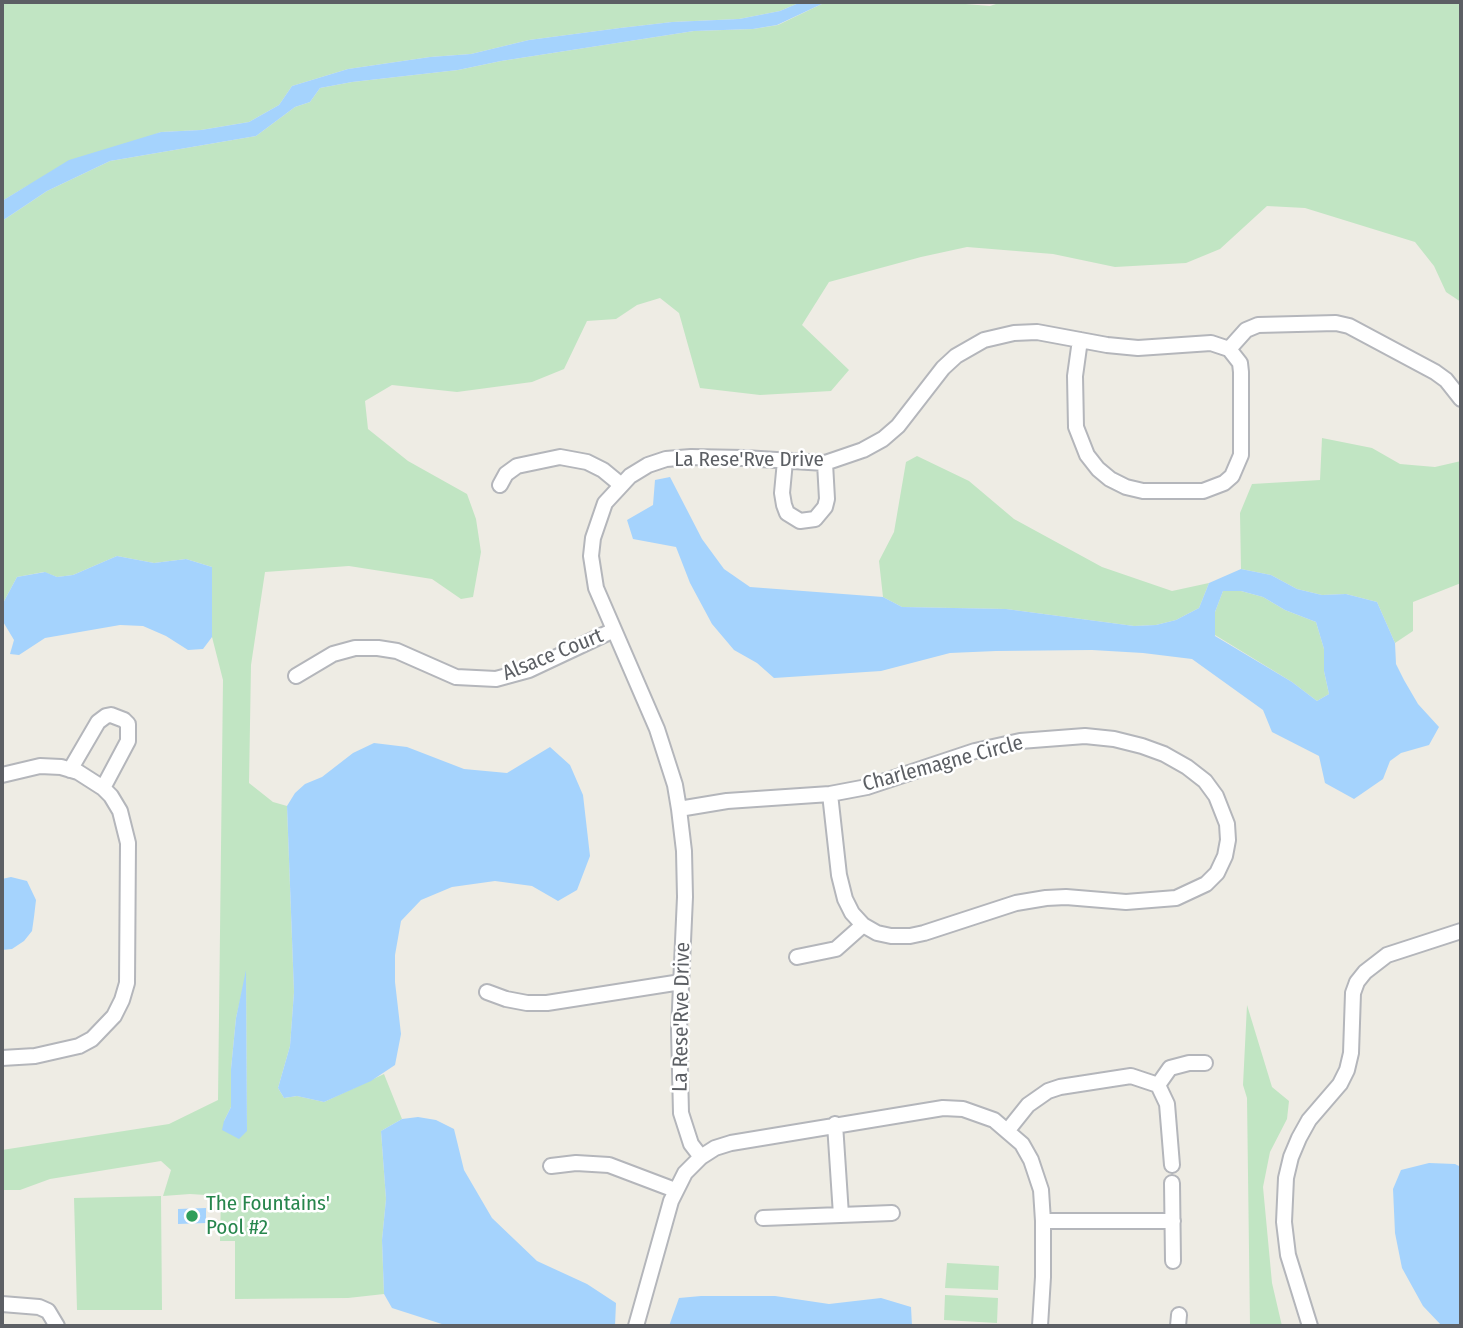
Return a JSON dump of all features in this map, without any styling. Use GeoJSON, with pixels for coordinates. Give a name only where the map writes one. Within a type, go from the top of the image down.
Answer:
{"type":"FeatureCollection","features":[{"type":"Feature","properties":{"kind":"street"},"geometry":{"type":"LineString","coordinates":[[1080,340],[1075,376],[1079,439],[1087,455],[1110,479],[1143,491],[1203,491],[1224,484],[1232,476],[1241,455],[1241,373],[1240,363],[1229,349],[1246,331],[1258,326],[1336,323],[1349,326],[1435,372],[1446,380],[1461,399]]}},
{"type":"Feature","properties":{"kind":"street","name":"La Rese'Rve Drive"},"geometry":{"type":"LineString","coordinates":[[701,1157],[688,1136],[681,1113],[678,1030],[685,897],[684,851],[679,809],[675,785],[657,729],[596,588],[591,556],[597,521],[605,503],[620,484],[648,465],[666,459],[691,457],[825,463],[863,450],[883,439],[906,417],[943,368],[956,356],[976,344],[1014,333],[1037,332],[1138,348],[1211,343],[1229,349]]}},
{"type":"Feature","properties":{"kind":"street"},"geometry":{"type":"LineString","coordinates":[[500,485],[506,474],[517,466],[560,457],[587,462],[603,470],[620,484]]}},
{"type":"Feature","properties":{"kind":"street"},"geometry":{"type":"LineString","coordinates":[[785,461],[784,505],[793,518],[800,521],[815,519],[825,507],[825,463]]}},
{"type":"Feature","properties":{"kind":"street","name":"Alsace Court"},"geometry":{"type":"LineString","coordinates":[[296,676],[333,654],[355,648],[378,648],[417,658],[456,677],[496,679],[528,670],[614,630]]}},
{"type":"Feature","properties":{"kind":"street"},"geometry":{"type":"LineString","coordinates":[[70,770],[98,722],[111,715],[124,720],[128,724],[128,741],[103,788]]}},
{"type":"Feature","properties":{"kind":"street","name":"Charlemagne Circle"},"geometry":{"type":"LineString","coordinates":[[679,809],[727,801],[830,794],[867,786],[986,749],[1044,738],[1085,736],[1143,746],[1187,767],[1205,782],[1216,796],[1227,824],[1225,856],[1217,873],[1206,884],[1176,898],[1126,902],[1046,898],[1016,903],[910,936],[877,933],[863,925]]}},
{"type":"Feature","properties":{"kind":"street"},"geometry":{"type":"LineString","coordinates":[[2,775],[40,766],[78,772],[103,788],[120,811],[128,843],[128,958],[127,982],[122,1000],[104,1029],[79,1046],[35,1056],[2,1058]]}},
{"type":"Feature","properties":{"kind":"street"},"geometry":{"type":"LineString","coordinates":[[797,957],[836,949],[863,925],[852,913],[842,887],[830,794]]}},
{"type":"Feature","properties":{"kind":"street"},"geometry":{"type":"LineString","coordinates":[[1311,1326],[1288,1255],[1284,1222],[1286,1178],[1299,1138],[1310,1120],[1340,1084],[1347,1070],[1352,1053],[1353,993],[1357,982],[1365,972],[1388,955],[1461,931]]}},
{"type":"Feature","properties":{"kind":"street"},"geometry":{"type":"LineString","coordinates":[[487,992],[527,1003],[547,1003],[681,982]]}},
{"type":"Feature","properties":{"kind":"street"},"geometry":{"type":"LineString","coordinates":[[1158,1086],[1170,1068],[1189,1063],[1205,1063]]}},
{"type":"Feature","properties":{"kind":"street"},"geometry":{"type":"LineString","coordinates":[[1008,1130],[1037,1097],[1060,1087],[1131,1076],[1158,1086],[1167,1104],[1172,1165]]}},
{"type":"Feature","properties":{"kind":"street"},"geometry":{"type":"LineString","coordinates":[[636,1326],[675,1190],[685,1173],[701,1157],[715,1148],[731,1143],[943,1108],[978,1113],[1008,1130],[1022,1144],[1037,1174],[1043,1221],[1040,1326]]}},
{"type":"Feature","properties":{"kind":"street"},"geometry":{"type":"LineString","coordinates":[[835,1124],[841,1215]]}},
{"type":"Feature","properties":{"kind":"street"},"geometry":{"type":"LineString","coordinates":[[551,1166],[587,1162],[609,1165],[675,1190]]}},
{"type":"Feature","properties":{"kind":"street"},"geometry":{"type":"LineString","coordinates":[[1172,1183],[1173,1261]]}},
{"type":"Feature","properties":{"kind":"street"},"geometry":{"type":"LineString","coordinates":[[763,1218],[892,1213]]}},
{"type":"Feature","properties":{"kind":"street"},"geometry":{"type":"LineString","coordinates":[[1043,1221],[1173,1221]]}},
{"type":"Feature","properties":{"kind":"street"},"geometry":{"type":"LineString","coordinates":[[2,1304],[39,1307],[48,1311],[57,1326]]}},
{"type":"Feature","properties":{"kind":"green space"},"geometry":{"type":"Polygon","coordinates":[[[2,2],[801,2],[780,11],[739,19],[620,28],[529,40],[471,54],[348,69],[292,86],[279,105],[249,122],[201,130],[161,132],[27,186],[2,201],[2,2]]]}},
{"type":"Feature","properties":{"kind":"green space"},"geometry":{"type":"Polygon","coordinates":[[[826,2],[941,2],[990,6],[1002,2],[1461,3],[1461,302],[1446,292],[1434,266],[1415,242],[1305,208],[1267,206],[1220,249],[1186,263],[1115,267],[1053,254],[967,247],[829,282],[802,325],[849,370],[831,391],[760,395],[700,388],[679,313],[660,298],[637,305],[616,319],[587,321],[564,369],[532,382],[457,392],[392,385],[365,401],[368,429],[408,461],[467,494],[476,519],[481,552],[473,597],[461,599],[432,579],[349,566],[265,572],[251,665],[249,783],[273,802],[287,806],[294,992],[290,1046],[278,1088],[284,1098],[297,1096],[324,1102],[384,1074],[402,1119],[381,1131],[386,1199],[382,1240],[384,1294],[348,1298],[235,1299],[235,1241],[220,1241],[221,1196],[163,1196],[171,1170],[161,1161],[50,1179],[20,1190],[2,1190],[2,1150],[169,1124],[218,1100],[223,680],[212,637],[212,567],[186,559],[154,563],[117,556],[73,575],[57,577],[44,572],[17,577],[2,605],[2,221],[47,191],[110,161],[256,136],[295,107],[310,102],[320,88],[458,70],[694,31],[753,29],[778,25],[826,2]],[[246,975],[236,1018],[231,1069],[231,1107],[224,1121],[247,1131],[246,975]]]}},
{"type":"Feature","properties":{"kind":"green space"},"geometry":{"type":"Polygon","coordinates":[[[1322,438],[1372,448],[1400,464],[1435,467],[1461,461],[1461,583],[1413,602],[1413,631],[1395,643],[1377,602],[1346,594],[1322,595],[1297,589],[1271,575],[1241,569],[1240,513],[1252,484],[1320,480],[1322,438]]]}},
{"type":"Feature","properties":{"kind":"green space"},"geometry":{"type":"Polygon","coordinates":[[[917,456],[969,481],[1014,519],[1102,567],[1172,591],[1209,583],[1199,608],[1176,620],[1156,625],[1134,626],[1006,609],[902,607],[883,597],[879,561],[894,532],[906,462],[917,456]]]}},
{"type":"Feature","properties":{"kind":"green space"},"geometry":{"type":"Polygon","coordinates":[[[1223,591],[1241,591],[1263,597],[1285,610],[1316,622],[1324,649],[1324,671],[1329,694],[1317,701],[1292,682],[1215,635],[1215,612],[1223,591]]]}},
{"type":"Feature","properties":{"kind":"green space"},"geometry":{"type":"Polygon","coordinates":[[[1247,1005],[1272,1087],[1289,1101],[1287,1119],[1270,1152],[1263,1187],[1272,1283],[1282,1326],[1250,1326],[1247,1098],[1243,1085],[1247,1005]]]}},
{"type":"Feature","properties":{"kind":"green space"},"geometry":{"type":"Polygon","coordinates":[[[161,1196],[162,1310],[77,1310],[74,1198],[161,1196]]]}},
{"type":"Feature","properties":{"kind":"green space"},"geometry":{"type":"Polygon","coordinates":[[[947,1263],[999,1266],[998,1290],[945,1288],[947,1263]]]}},
{"type":"Feature","properties":{"kind":"green space"},"geometry":{"type":"Polygon","coordinates":[[[945,1295],[998,1298],[997,1323],[944,1320],[945,1295]]]}},
{"type":"Feature","properties":{"kind":"water"},"geometry":{"type":"Polygon","coordinates":[[[801,2],[826,2],[777,25],[753,29],[694,31],[458,70],[320,88],[310,102],[295,107],[256,136],[110,161],[47,191],[2,221],[2,201],[69,160],[161,132],[201,130],[249,122],[279,105],[292,86],[348,69],[471,54],[529,40],[620,28],[739,19],[780,11],[801,2]]]}},
{"type":"Feature","properties":{"kind":"water"},"geometry":{"type":"Polygon","coordinates":[[[670,477],[702,539],[724,569],[750,587],[883,597],[902,607],[1006,609],[1134,626],[1156,625],[1176,620],[1199,608],[1209,583],[1241,569],[1271,575],[1297,589],[1322,595],[1346,594],[1377,602],[1395,643],[1396,664],[1418,704],[1439,727],[1429,745],[1401,753],[1390,761],[1383,779],[1354,799],[1325,783],[1319,756],[1272,732],[1263,710],[1192,659],[1092,650],[950,653],[881,671],[774,678],[757,663],[734,650],[712,624],[690,583],[676,547],[633,539],[627,520],[653,505],[655,480],[670,477]],[[1223,591],[1215,612],[1215,636],[1292,682],[1317,701],[1329,694],[1324,671],[1324,649],[1316,622],[1285,610],[1263,597],[1241,591],[1223,591]]]}},
{"type":"Feature","properties":{"kind":"water"},"geometry":{"type":"Polygon","coordinates":[[[117,556],[154,563],[186,559],[212,567],[212,637],[203,649],[188,650],[143,626],[120,625],[45,638],[19,655],[10,654],[14,640],[2,620],[2,605],[17,577],[45,572],[57,577],[73,575],[117,556]]]}},
{"type":"Feature","properties":{"kind":"water"},"geometry":{"type":"Polygon","coordinates":[[[374,743],[407,747],[464,769],[507,773],[550,747],[570,765],[583,795],[590,856],[577,890],[558,901],[532,886],[495,881],[452,887],[421,900],[401,921],[395,955],[401,1034],[395,1065],[371,1081],[324,1102],[297,1096],[284,1098],[278,1088],[290,1046],[294,992],[287,806],[305,784],[322,777],[353,753],[374,743]]]}},
{"type":"Feature","properties":{"kind":"water"},"geometry":{"type":"Polygon","coordinates":[[[11,877],[27,881],[36,900],[34,917],[32,931],[24,941],[12,949],[2,950],[2,879],[11,877]]]}},
{"type":"Feature","properties":{"kind":"water"},"geometry":{"type":"Polygon","coordinates":[[[246,970],[247,1131],[239,1139],[222,1130],[231,1107],[231,1069],[236,1018],[246,970]]]}},
{"type":"Feature","properties":{"kind":"water"},"geometry":{"type":"Polygon","coordinates":[[[418,1117],[436,1120],[454,1129],[464,1170],[492,1218],[537,1261],[587,1284],[616,1303],[615,1326],[448,1326],[392,1308],[384,1294],[382,1240],[386,1199],[381,1131],[402,1119],[418,1117]]]}},
{"type":"Feature","properties":{"kind":"water"},"geometry":{"type":"Polygon","coordinates":[[[1429,1163],[1455,1164],[1461,1167],[1461,1326],[1442,1326],[1423,1306],[1402,1268],[1395,1233],[1393,1189],[1401,1170],[1429,1163]]]}},
{"type":"Feature","properties":{"kind":"water","name":"The Fountains' Pool #2"},"geometry":{"type":"Polygon","coordinates":[[[206,1208],[206,1223],[178,1224],[178,1209],[206,1208]]]}},
{"type":"Feature","properties":{"kind":"water"},"geometry":{"type":"Polygon","coordinates":[[[775,1296],[829,1304],[881,1298],[911,1307],[912,1326],[669,1326],[679,1298],[775,1296]]]}},
{"type":"Feature","properties":{"kind":"place","name":"The Fountains' Pool #2"},"geometry":{"type":"Point","coordinates":[192,1216]}}]}
